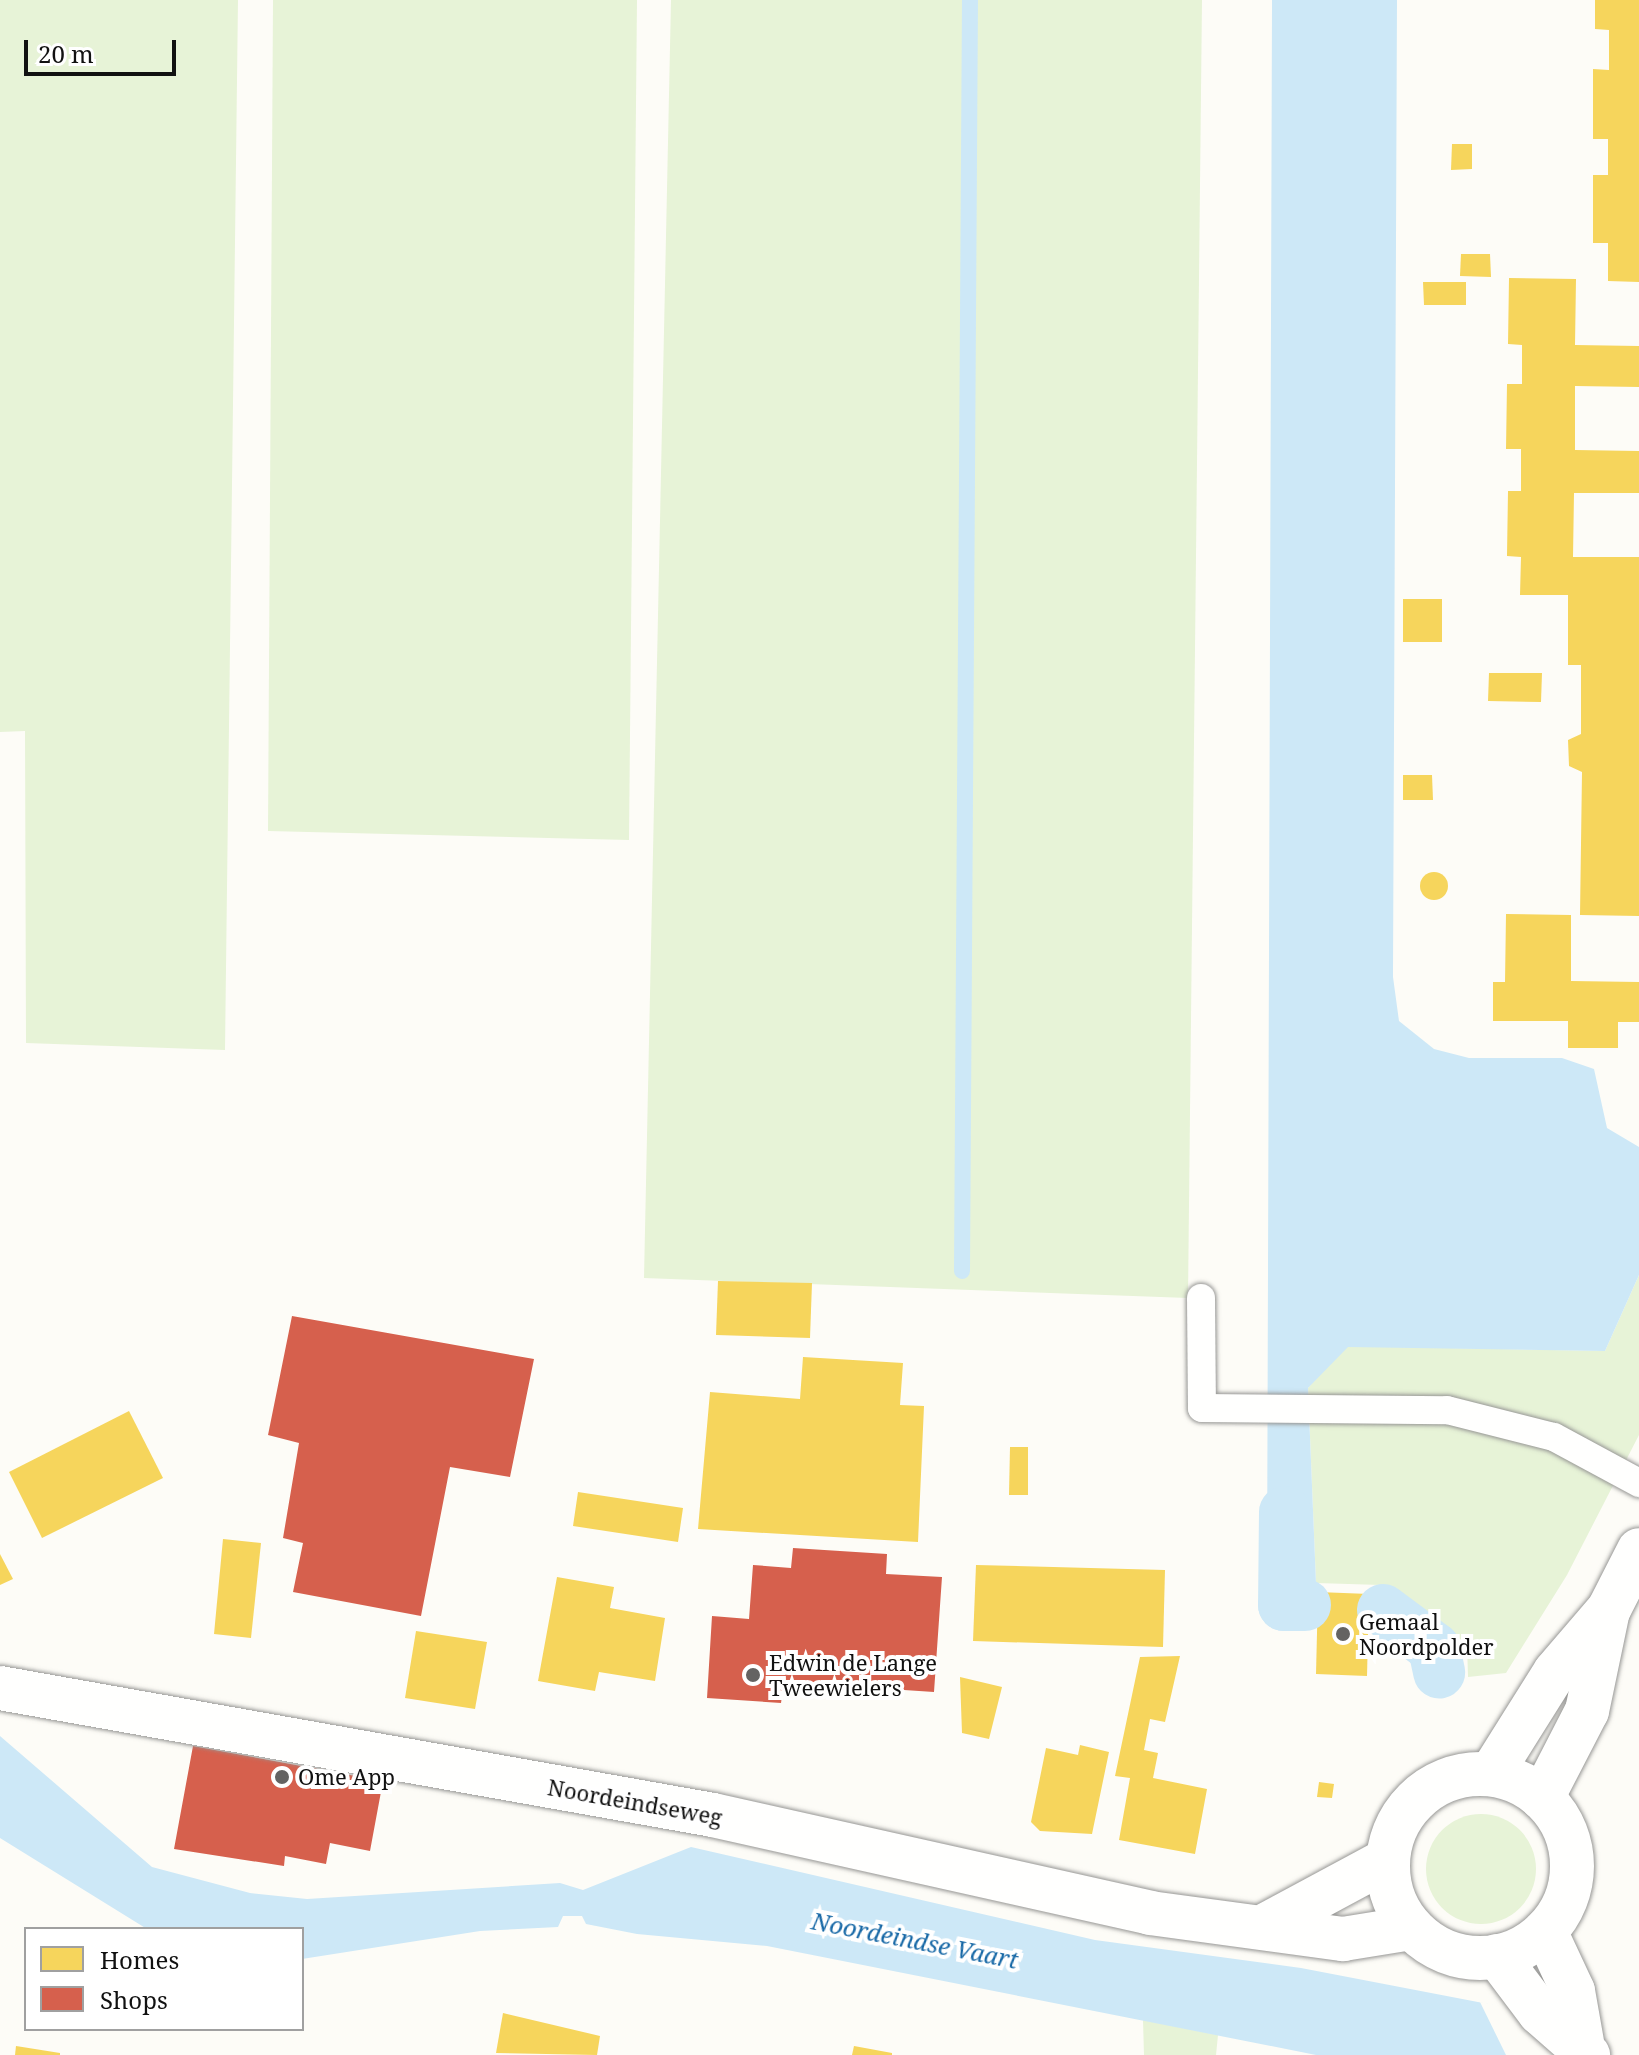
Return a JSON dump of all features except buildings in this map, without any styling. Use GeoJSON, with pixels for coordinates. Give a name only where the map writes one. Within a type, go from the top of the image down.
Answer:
{"type":"FeatureCollection","features":[{"type":"Feature","properties":{"kind":"street"},"geometry":{"type":"LineString","coordinates":[[1491,1774],[1555,1672],[1609,1609],[1639,1550]]}},
{"type":"Feature","properties":{"kind":"street"},"geometry":{"type":"LineString","coordinates":[[1542,1798],[1587,1711],[1609,1609]]}},
{"type":"Feature","properties":{"kind":"street","name":"Noordeindseweg"},"geometry":{"type":"LineString","coordinates":[[0,1688],[713,1815],[1150,1913],[1268,1924],[1343,1939],[1411,1928]]}},
{"type":"Feature","properties":{"kind":"street"},"geometry":{"type":"LineString","coordinates":[[1491,1774],[1542,1798],[1564,1828],[1572,1864],[1565,1900],[1545,1931],[1497,1956],[1445,1951],[1411,1928],[1393,1896],[1387,1860],[1396,1828],[1414,1800],[1450,1778],[1491,1774]]}},
{"type":"Feature","properties":{"kind":"street"},"geometry":{"type":"LineString","coordinates":[[1268,1924],[1387,1860]]}},
{"type":"Feature","properties":{"kind":"street"},"geometry":{"type":"LineString","coordinates":[[1545,1931],[1573,2032]]}},
{"type":"Feature","properties":{"kind":"street"},"geometry":{"type":"LineString","coordinates":[[1497,1956],[1573,2032]]}},
{"type":"Feature","properties":{"kind":"lane"},"geometry":{"type":"LineString","coordinates":[[1201,1298],[1202,1408],[1447,1410],[1554,1437],[1639,1483]]}},
{"type":"Feature","properties":{"kind":"green space"},"geometry":{"type":"Polygon","coordinates":[[[0,0],[238,0],[225,1050],[26,1043],[25,731],[0,732],[0,0]]]}},
{"type":"Feature","properties":{"kind":"green space"},"geometry":{"type":"Polygon","coordinates":[[[273,0],[637,0],[629,840],[268,831],[273,0]]]}},
{"type":"Feature","properties":{"kind":"green space"},"geometry":{"type":"Polygon","coordinates":[[[671,0],[1202,0],[1188,1298],[644,1278],[671,0]]]}},
{"type":"Feature","properties":{"kind":"green space"},"geometry":{"type":"Polygon","coordinates":[[[1639,1275],[1639,1435],[1567,1575],[1506,1673],[1468,1677],[1467,1644],[1381,1585],[1316,1583],[1308,1388],[1327,1365],[1348,1346],[1605,1351],[1639,1275]]]}},
{"type":"Feature","properties":{"kind":"green space"},"geometry":{"type":"Polygon","coordinates":[[[1481,1814],[1502,1818],[1520,1830],[1532,1848],[1536,1869],[1532,1890],[1520,1908],[1502,1920],[1481,1924],[1460,1920],[1442,1908],[1430,1890],[1426,1869],[1430,1848],[1442,1830],[1460,1818],[1481,1814]]]}},
{"type":"Feature","properties":{"kind":"green space"},"geometry":{"type":"Polygon","coordinates":[[[1143,2020],[1218,2035],[1216,2055],[1144,2055],[1143,2020]]]}},
{"type":"Feature","properties":{"kind":"water"},"geometry":{"type":"Polygon","coordinates":[[[1272,0],[1397,0],[1393,977],[1399,1021],[1434,1049],[1469,1058],[1562,1058],[1594,1069],[1607,1128],[1639,1147],[1639,1275],[1605,1351],[1348,1347],[1308,1388],[1316,1583],[1267,1583],[1272,0]]]}},
{"type":"Feature","properties":{"kind":"water","name":"Noordeindse Vaart"},"geometry":{"type":"Polygon","coordinates":[[[0,1736],[152,1867],[250,1893],[307,1899],[560,1883],[583,1890],[691,1847],[1095,1940],[1301,1968],[1639,2033],[1639,2055],[1316,2055],[767,1946],[637,1934],[586,1924],[582,1916],[563,1916],[558,1927],[480,1931],[304,1959],[304,1927],[144,1927],[0,1838],[0,1736]]]}},
{"type":"Feature","properties":{"kind":"pier"},"geometry":{"type":"Polygon","coordinates":[[[1480,2002],[1639,2030],[1639,2055],[1506,2055],[1480,2002]]]}},
{"type":"Feature","properties":{"kind":"waterway"},"geometry":{"type":"LineString","coordinates":[[962,1271],[970,0]]}},
{"type":"Feature","properties":{"kind":"waterway"},"geometry":{"type":"LineString","coordinates":[[1285,1512],[1284,1605],[1305,1605]]}},
{"type":"Feature","properties":{"kind":"waterway"},"geometry":{"type":"LineString","coordinates":[[1383,1610],[1434,1648],[1439,1672]]}},
{"type":"Feature","properties":{"kind":"place","name":"Gemaal Noordpolder"},"geometry":{"type":"Point","coordinates":[1343,1634]}},
{"type":"Feature","properties":{"kind":"place","name":"Edwin de Lange Tweewielers"},"geometry":{"type":"Point","coordinates":[753,1675]}},
{"type":"Feature","properties":{"kind":"place","name":"Ome App"},"geometry":{"type":"Point","coordinates":[282,1777]}}]}
